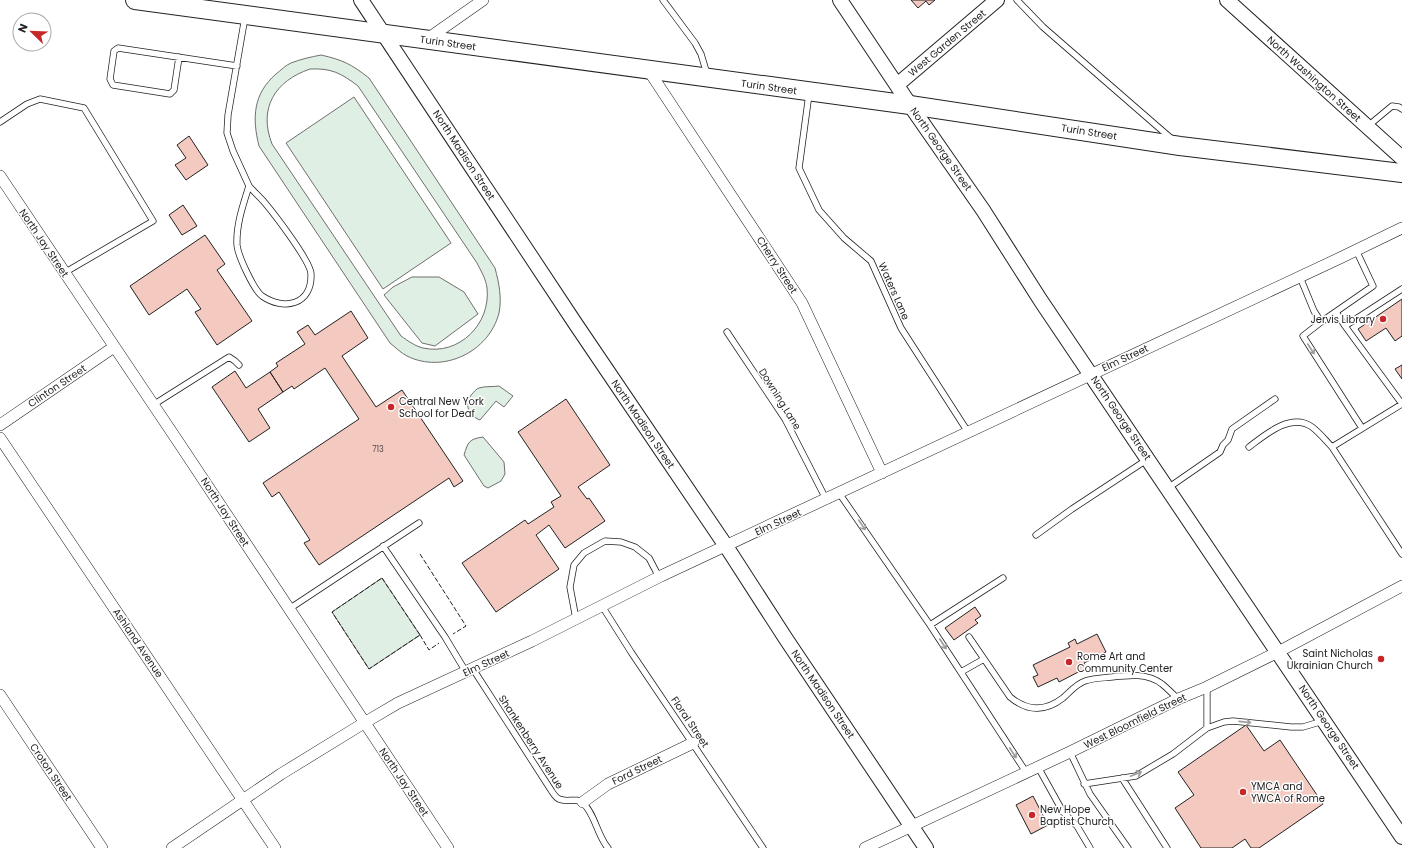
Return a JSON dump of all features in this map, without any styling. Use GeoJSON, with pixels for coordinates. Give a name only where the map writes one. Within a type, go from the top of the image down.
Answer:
{"type":"FeatureCollection","features":[{"type":"Feature","properties":{"kind":"main road","name":"Turin Street"},"geometry":{"type":"LineString","coordinates":[[135,0],[708,79],[910,105],[1180,146],[1402,173]]}},
{"type":"Feature","properties":{"kind":"street","name":"North Madison Street"},"geometry":{"type":"LineString","coordinates":[[361,0],[575,324],[726,546],[786,639],[926,848]]}},
{"type":"Feature","properties":{"kind":"street"},"geometry":{"type":"LineString","coordinates":[[426,40],[483,0]]}},
{"type":"Feature","properties":{"kind":"street","name":"North George Street"},"geometry":{"type":"LineString","coordinates":[[840,0],[910,105],[983,210],[1041,301],[1149,459],[1402,837]]}},
{"type":"Feature","properties":{"kind":"street","name":"West Garden Street"},"geometry":{"type":"LineString","coordinates":[[897,85],[997,0]]}},
{"type":"Feature","properties":{"kind":"street","name":"North Washington Street"},"geometry":{"type":"LineString","coordinates":[[1231,1],[1402,158]]}},
{"type":"Feature","properties":{"kind":"street","name":"Cherry Street"},"geometry":{"type":"LineString","coordinates":[[649,70],[802,303],[882,473]]}},
{"type":"Feature","properties":{"kind":"street","name":"North Jay Street"},"geometry":{"type":"LineString","coordinates":[[0,176],[448,848]]}},
{"type":"Feature","properties":{"kind":"street","name":"Elm Street"},"geometry":{"type":"LineString","coordinates":[[172,848],[281,774],[398,704],[660,577],[1402,228]]}},
{"type":"Feature","properties":{"kind":"street","name":"Clinton Street"},"geometry":{"type":"LineString","coordinates":[[0,425],[114,348]]}},
{"type":"Feature","properties":{"kind":"street","name":"Ashland Avenue"},"geometry":{"type":"LineString","coordinates":[[0,438],[275,848]]}},
{"type":"Feature","properties":{"kind":"street","name":"West Bloomfield Street"},"geometry":{"type":"LineString","coordinates":[[865,848],[1070,752],[1178,699],[1207,687],[1278,652],[1402,586]]}},
{"type":"Feature","properties":{"kind":"street","name":"Croton Street"},"geometry":{"type":"LineString","coordinates":[[0,695],[102,848]]}},
{"type":"Feature","properties":{"kind":"street","name":"Ford Street"},"geometry":{"type":"LineString","coordinates":[[583,802],[608,784],[693,744]]}},
{"type":"Feature","properties":{"kind":"lane"},"geometry":{"type":"LineString","coordinates":[[663,0],[702,54],[708,79]]}},
{"type":"Feature","properties":{"kind":"lane"},"geometry":{"type":"LineString","coordinates":[[1017,0],[1043,27],[1180,146]]}},
{"type":"Feature","properties":{"kind":"lane"},"geometry":{"type":"LineString","coordinates":[[246,15],[228,115],[227,133],[233,151],[249,186],[266,204],[295,243],[310,268],[311,275],[308,291],[302,300],[291,304],[282,304],[261,295],[241,262],[237,245],[239,219],[249,186]]}},
{"type":"Feature","properties":{"kind":"lane"},"geometry":{"type":"LineString","coordinates":[[178,57],[174,90],[170,94],[114,85],[110,79],[114,51],[118,48],[178,57],[237,66]]}},
{"type":"Feature","properties":{"kind":"lane","name":"Waters Lane"},"geometry":{"type":"LineString","coordinates":[[810,92],[799,168],[819,210],[844,238],[871,261],[901,328],[968,432]]}},
{"type":"Feature","properties":{"kind":"lane"},"geometry":{"type":"LineString","coordinates":[[0,122],[28,104],[40,99],[84,108],[153,221],[64,273]]}},
{"type":"Feature","properties":{"kind":"lane"},"geometry":{"type":"LineString","coordinates":[[1367,127],[1392,106],[1402,109]]}},
{"type":"Feature","properties":{"kind":"lane"},"geometry":{"type":"LineString","coordinates":[[1356,250],[1373,286],[1303,336],[1362,428]]}},
{"type":"Feature","properties":{"kind":"lane"},"geometry":{"type":"LineString","coordinates":[[1300,277],[1314,311],[1321,322]]}},
{"type":"Feature","properties":{"kind":"lane"},"geometry":{"type":"LineString","coordinates":[[1345,326],[1402,289]]}},
{"type":"Feature","properties":{"kind":"lane"},"geometry":{"type":"LineString","coordinates":[[1332,447],[1402,404],[1336,312]]}},
{"type":"Feature","properties":{"kind":"lane","name":"Downing Lane"},"geometry":{"type":"LineString","coordinates":[[726,332],[785,419],[826,499]]}},
{"type":"Feature","properties":{"kind":"lane"},"geometry":{"type":"LineString","coordinates":[[153,405],[229,357],[239,365]]}},
{"type":"Feature","properties":{"kind":"lane"},"geometry":{"type":"LineString","coordinates":[[1168,488],[1220,452],[1223,445],[1228,440],[1232,429],[1275,399]]}},
{"type":"Feature","properties":{"kind":"lane"},"geometry":{"type":"LineString","coordinates":[[1249,447],[1280,427],[1292,423],[1302,422],[1312,427],[1332,447],[1402,554]]}},
{"type":"Feature","properties":{"kind":"lane"},"geometry":{"type":"LineString","coordinates":[[1036,535],[1072,509],[1149,459]]}},
{"type":"Feature","properties":{"kind":"lane"},"geometry":{"type":"LineString","coordinates":[[840,493],[930,625],[1026,772]]}},
{"type":"Feature","properties":{"kind":"lane"},"geometry":{"type":"LineString","coordinates":[[289,609],[382,546],[419,523]]}},
{"type":"Feature","properties":{"kind":"lane"},"geometry":{"type":"LineString","coordinates":[[576,619],[570,587],[574,565],[584,553],[605,542],[621,542],[635,547],[648,558],[660,577]]}},
{"type":"Feature","properties":{"kind":"lane","name":"Shankenberry Avenue"},"geometry":{"type":"LineString","coordinates":[[382,546],[558,799],[565,801],[578,800],[583,802]]}},
{"type":"Feature","properties":{"kind":"lane"},"geometry":{"type":"LineString","coordinates":[[930,625],[1003,578]]}},
{"type":"Feature","properties":{"kind":"lane","name":"Floral Street"},"geometry":{"type":"LineString","coordinates":[[602,606],[631,652],[763,848]]}},
{"type":"Feature","properties":{"kind":"lane"},"geometry":{"type":"LineString","coordinates":[[969,637],[1010,697],[1019,704],[1029,708],[1050,706],[1084,681],[1126,675],[1152,679],[1162,684],[1178,699]]}},
{"type":"Feature","properties":{"kind":"lane"},"geometry":{"type":"LineString","coordinates":[[961,672],[984,659]]}},
{"type":"Feature","properties":{"kind":"lane"},"geometry":{"type":"LineString","coordinates":[[1207,687],[1207,728]]}},
{"type":"Feature","properties":{"kind":"lane"},"geometry":{"type":"LineString","coordinates":[[1084,784],[1136,776],[1173,754],[1207,728],[1224,722],[1243,721],[1278,727],[1303,727],[1324,721]]}},
{"type":"Feature","properties":{"kind":"lane"},"geometry":{"type":"LineString","coordinates":[[1070,752],[1084,784],[1128,848]]}},
{"type":"Feature","properties":{"kind":"lane"},"geometry":{"type":"LineString","coordinates":[[1038,767],[1063,812],[1077,826],[1090,848]]}},
{"type":"Feature","properties":{"kind":"lane"},"geometry":{"type":"LineString","coordinates":[[1122,778],[1167,848]]}},
{"type":"Feature","properties":{"kind":"lane"},"geometry":{"type":"LineString","coordinates":[[583,802],[595,822],[602,842],[608,848]]}},
{"type":"Feature","properties":{"kind":"green space"},"geometry":{"type":"Polygon","coordinates":[[[321,55],[352,66],[369,78],[495,268],[500,290],[500,302],[499,313],[494,327],[485,339],[463,356],[449,361],[421,361],[405,355],[390,343],[259,146],[255,126],[256,107],[268,82],[287,65],[298,60],[321,55]],[[310,69],[287,81],[273,98],[267,119],[268,131],[272,144],[401,336],[414,345],[423,348],[436,349],[449,347],[460,342],[478,325],[484,314],[487,301],[487,288],[477,263],[358,86],[336,72],[310,69]]]}},
{"type":"Feature","properties":{"kind":"green space"},"geometry":{"type":"Polygon","coordinates":[[[354,97],[451,243],[383,289],[286,143],[354,97]]]}},
{"type":"Feature","properties":{"kind":"green space"},"geometry":{"type":"Polygon","coordinates":[[[412,277],[439,277],[464,292],[478,314],[435,346],[422,343],[384,295],[393,287],[412,277]]]}},
{"type":"Feature","properties":{"kind":"green space"},"geometry":{"type":"Polygon","coordinates":[[[499,386],[513,396],[504,407],[496,401],[480,420],[473,416],[468,409],[469,398],[472,394],[479,388],[499,386]]]}},
{"type":"Feature","properties":{"kind":"green space"},"geometry":{"type":"Polygon","coordinates":[[[483,437],[504,462],[505,474],[501,481],[488,488],[484,486],[464,455],[472,440],[483,437]]]}},
{"type":"Feature","properties":{"kind":"green space"},"geometry":{"type":"Polygon","coordinates":[[[382,578],[420,635],[369,669],[332,612],[382,578]]]}},
{"type":"Feature","properties":{"kind":"building"},"geometry":{"type":"Polygon","coordinates":[[[911,0],[935,0],[929,5],[926,1],[918,8],[911,0]]]}},
{"type":"Feature","properties":{"kind":"building"},"geometry":{"type":"Polygon","coordinates":[[[189,136],[208,165],[186,180],[175,165],[186,158],[177,145],[189,136]]]}},
{"type":"Feature","properties":{"kind":"building"},"geometry":{"type":"Polygon","coordinates":[[[183,205],[197,226],[182,235],[169,215],[183,205]]]}},
{"type":"Feature","properties":{"kind":"building"},"geometry":{"type":"Polygon","coordinates":[[[205,235],[225,264],[217,270],[252,321],[217,345],[195,312],[201,309],[187,289],[149,315],[130,286],[205,235]]]}},
{"type":"Feature","properties":{"kind":"building","name":"Jervis Library"},"geometry":{"type":"Polygon","coordinates":[[[1402,299],[1402,336],[1395,341],[1386,328],[1366,341],[1358,329],[1402,299]]]}},
{"type":"Feature","properties":{"kind":"building"},"geometry":{"type":"Polygon","coordinates":[[[351,311],[368,338],[342,356],[376,407],[402,390],[463,481],[454,487],[449,478],[319,565],[304,543],[310,540],[279,492],[272,497],[263,483],[359,419],[325,368],[294,389],[292,386],[283,392],[270,372],[278,366],[276,363],[305,344],[297,332],[308,325],[315,335],[351,311]]]}},
{"type":"Feature","properties":{"kind":"building"},"geometry":{"type":"Polygon","coordinates":[[[1402,365],[1402,379],[1395,369],[1402,365]]]}},
{"type":"Feature","properties":{"kind":"building"},"geometry":{"type":"Polygon","coordinates":[[[235,371],[246,388],[270,372],[283,392],[258,409],[270,428],[249,442],[212,387],[235,371]]]}},
{"type":"Feature","properties":{"kind":"building"},"geometry":{"type":"Polygon","coordinates":[[[566,399],[610,465],[578,487],[587,499],[589,498],[605,521],[565,548],[549,525],[536,535],[559,569],[496,612],[462,563],[525,520],[528,524],[554,507],[551,502],[561,496],[518,432],[566,399]]]}},
{"type":"Feature","properties":{"kind":"building"},"geometry":{"type":"Polygon","coordinates":[[[975,607],[981,616],[975,620],[978,623],[954,640],[945,628],[975,607]]]}},
{"type":"Feature","properties":{"kind":"building"},"geometry":{"type":"Polygon","coordinates":[[[1097,634],[1106,652],[1084,663],[1086,668],[1059,682],[1057,678],[1038,687],[1033,677],[1038,675],[1033,665],[1070,647],[1068,643],[1075,639],[1077,644],[1097,634]]]}},
{"type":"Feature","properties":{"kind":"building","name":"YMCA and YWCA of Rome"},"geometry":{"type":"Polygon","coordinates":[[[1246,725],[1264,751],[1280,740],[1323,804],[1259,848],[1251,848],[1245,839],[1232,848],[1201,848],[1175,808],[1194,795],[1178,772],[1246,725]]]}},
{"type":"Feature","properties":{"kind":"building","name":"New Hope Baptist Church"},"geometry":{"type":"Polygon","coordinates":[[[1033,796],[1048,825],[1031,834],[1016,805],[1033,796]]]}},
{"type":"Feature","properties":{"kind":"fence"},"geometry":{"type":"LineString","coordinates":[[420,554],[466,626],[453,634]]}},
{"type":"Feature","properties":{"kind":"fence"},"geometry":{"type":"LineString","coordinates":[[382,578],[420,635],[369,669],[332,612],[382,578]]}},
{"type":"Feature","properties":{"kind":"fence"},"geometry":{"type":"LineString","coordinates":[[420,635],[429,650],[439,643]]}},
{"type":"Feature","properties":{"kind":"place","name":"Jervis Library"},"geometry":{"type":"Point","coordinates":[1383,319]}},
{"type":"Feature","properties":{"kind":"place","name":"Central New York School for Deaf"},"geometry":{"type":"Point","coordinates":[391,407]}},
{"type":"Feature","properties":{"kind":"place","name":"Saint Nicholas Ukrainian Church"},"geometry":{"type":"Point","coordinates":[1381,659]}},
{"type":"Feature","properties":{"kind":"place","name":"Rome Art and Community Center"},"geometry":{"type":"Point","coordinates":[1069,662]}},
{"type":"Feature","properties":{"kind":"place","name":"YMCA and YWCA of Rome"},"geometry":{"type":"Point","coordinates":[1243,792]}},
{"type":"Feature","properties":{"kind":"place","name":"New Hope Baptist Church"},"geometry":{"type":"Point","coordinates":[1032,815]}}]}
